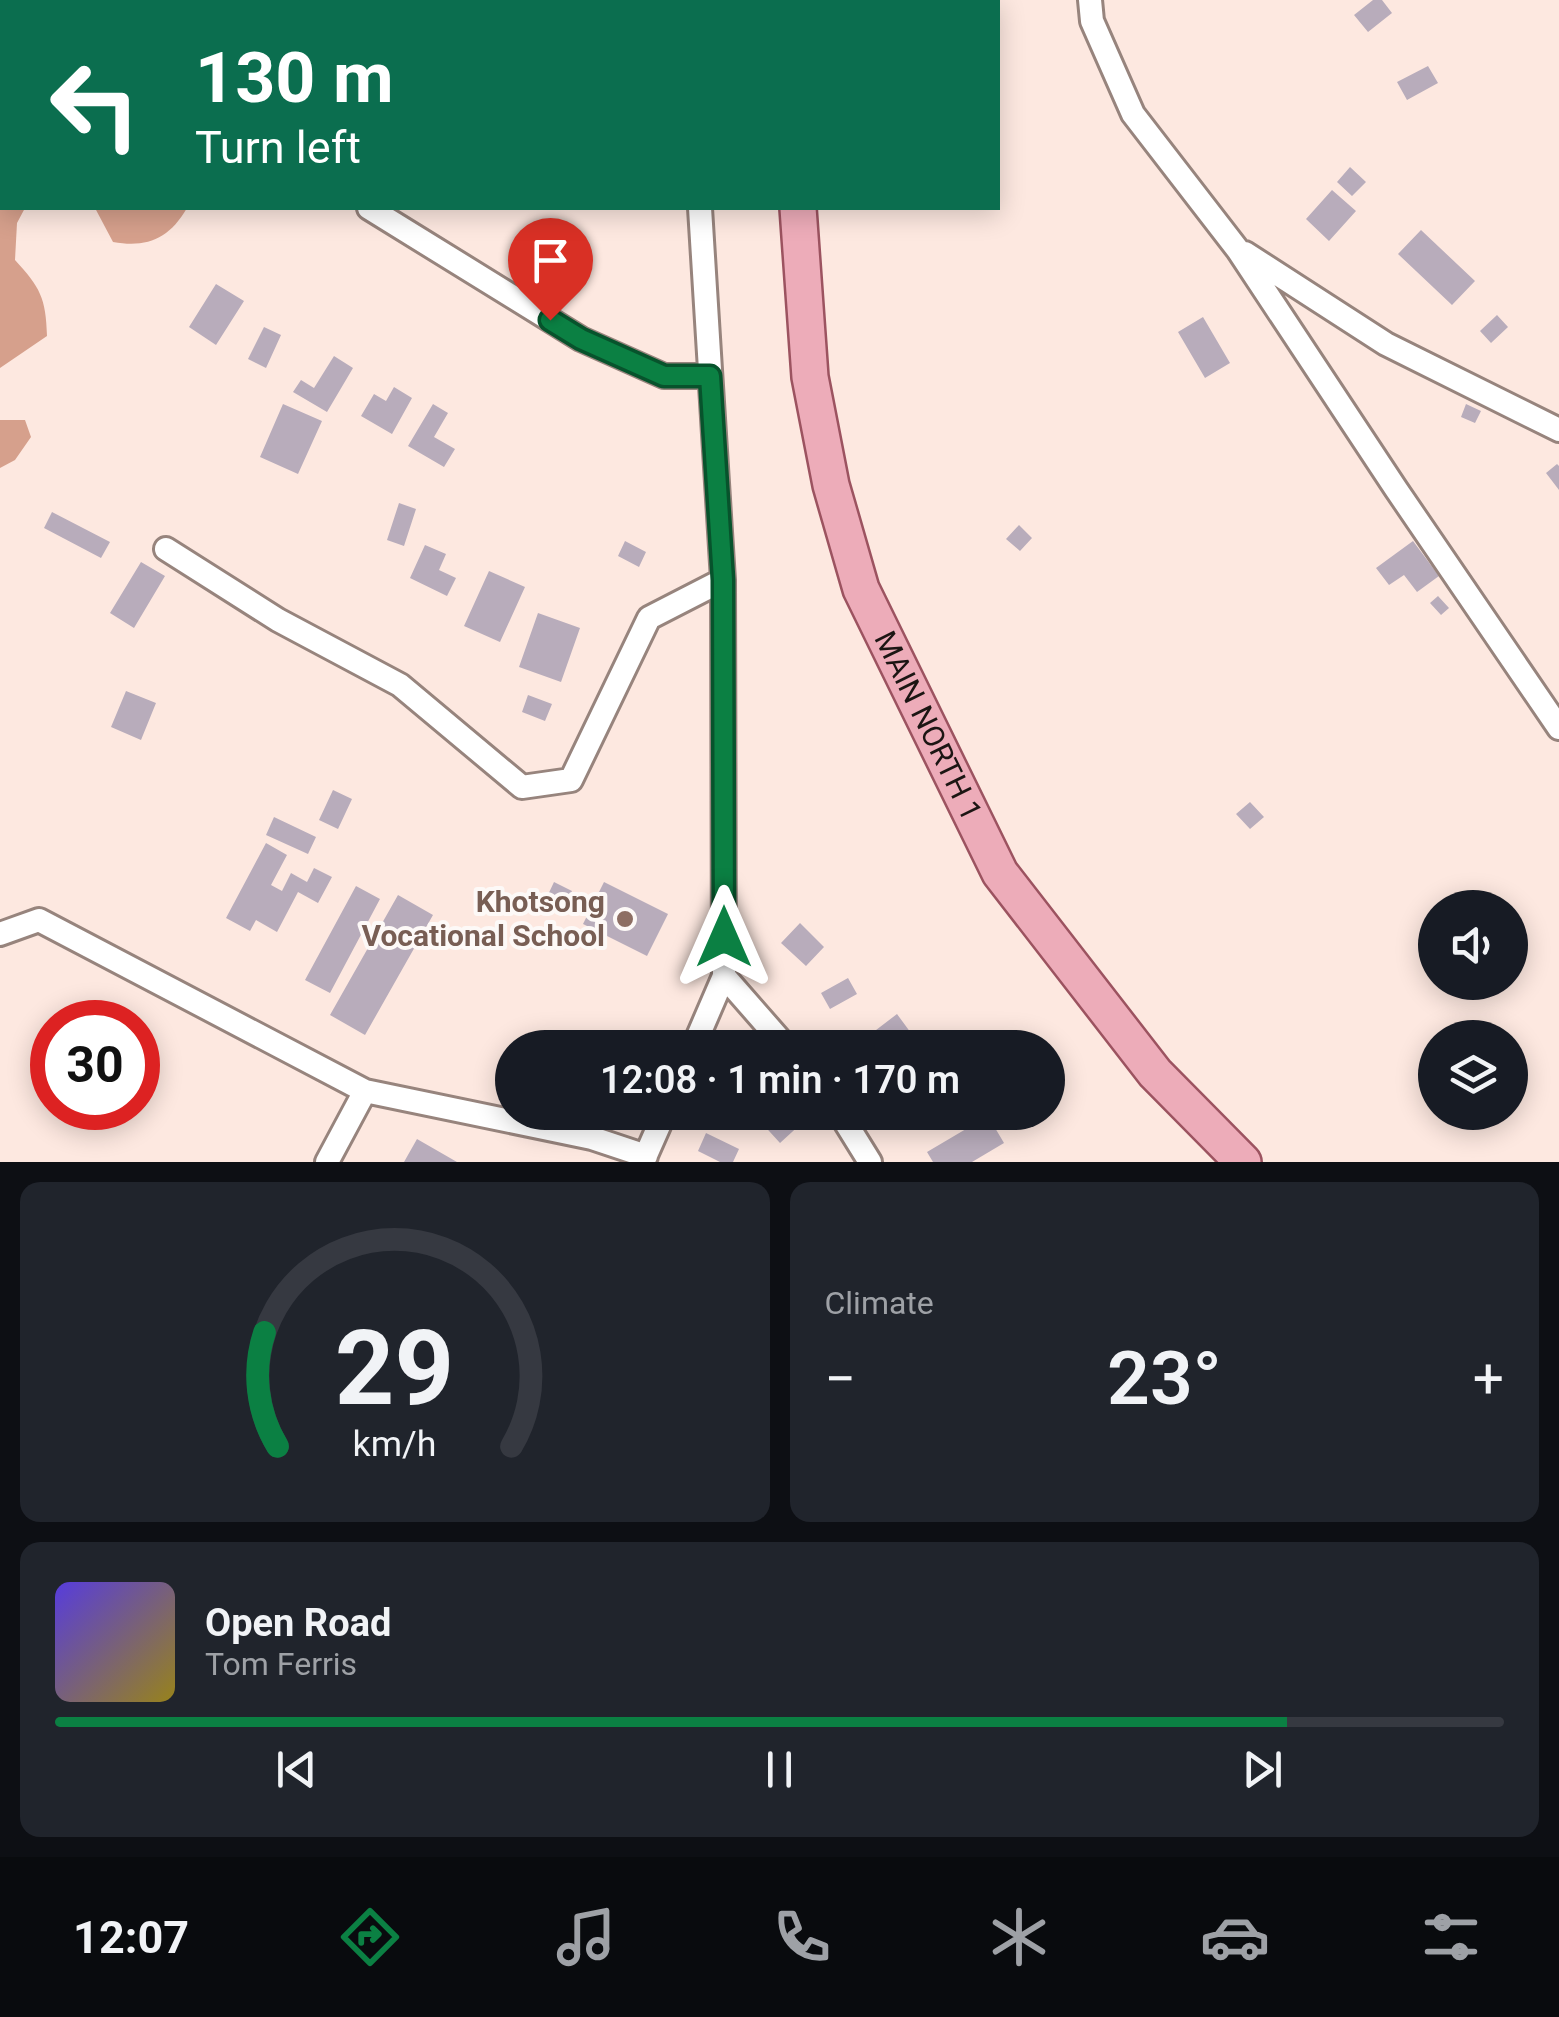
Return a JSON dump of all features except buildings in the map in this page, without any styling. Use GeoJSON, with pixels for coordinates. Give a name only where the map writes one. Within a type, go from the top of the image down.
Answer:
{"type":"FeatureCollection","features":[{"type":"Feature","properties":{"kind":"main road","name":"MAIN NORTH 1"},"geometry":{"type":"LineString","coordinates":[[798,210],[810,377],[831,484],[861,589],[1000,873],[1155,1074],[1242,1162]]}},
{"type":"Feature","properties":{"kind":"street"},"geometry":{"type":"LineString","coordinates":[[1090,0],[1092,22],[1133,114],[1238,250],[1559,728]]}},
{"type":"Feature","properties":{"kind":"street"},"geometry":{"type":"LineString","coordinates":[[373,210],[581,339],[664,376],[710,376]]}},
{"type":"Feature","properties":{"kind":"street"},"geometry":{"type":"LineString","coordinates":[[700,210],[723,580],[724,976],[701,1030]]}},
{"type":"Feature","properties":{"kind":"street"},"geometry":{"type":"LineString","coordinates":[[1238,250],[1386,344],[1559,430]]}},
{"type":"Feature","properties":{"kind":"street"},"geometry":{"type":"LineString","coordinates":[[166,549],[278,620],[400,685],[522,786],[571,780],[650,618],[723,580]]}},
{"type":"Feature","properties":{"kind":"street"},"geometry":{"type":"LineString","coordinates":[[0,934],[40,920],[364,1092],[592,1138],[645,1159],[657,1130]]}},
{"type":"Feature","properties":{"kind":"street"},"geometry":{"type":"LineString","coordinates":[[724,976],[771,1030]]}},
{"type":"Feature","properties":{"kind":"street"},"geometry":{"type":"LineString","coordinates":[[327,1162],[364,1092]]}},
{"type":"Feature","properties":{"kind":"street"},"geometry":{"type":"LineString","coordinates":[[850,1130],[870,1162]]}},
{"type":"Feature","properties":{"kind":"shaded area"},"geometry":{"type":"Polygon","coordinates":[[[0,210],[24,210],[17,223],[15,260],[40,294],[47,336],[0,368],[0,210]]]}},
{"type":"Feature","properties":{"kind":"shaded area"},"geometry":{"type":"Polygon","coordinates":[[[96,210],[186,210],[173,227],[156,239],[136,244],[113,242],[96,210]]]}},
{"type":"Feature","properties":{"kind":"shaded area"},"geometry":{"type":"Polygon","coordinates":[[[0,420],[25,420],[31,437],[15,460],[0,468],[0,420]]]}},
{"type":"Feature","properties":{"kind":"place","name":"Khotsong Vocational School"},"geometry":{"type":"Point","coordinates":[625,919]}},
{"type":"Feature","properties":{"kind":"route"},"geometry":{"type":"LineString","coordinates":[[550,320],[581,339],[664,376],[710,376],[723,580],[724,937]]}}]}
